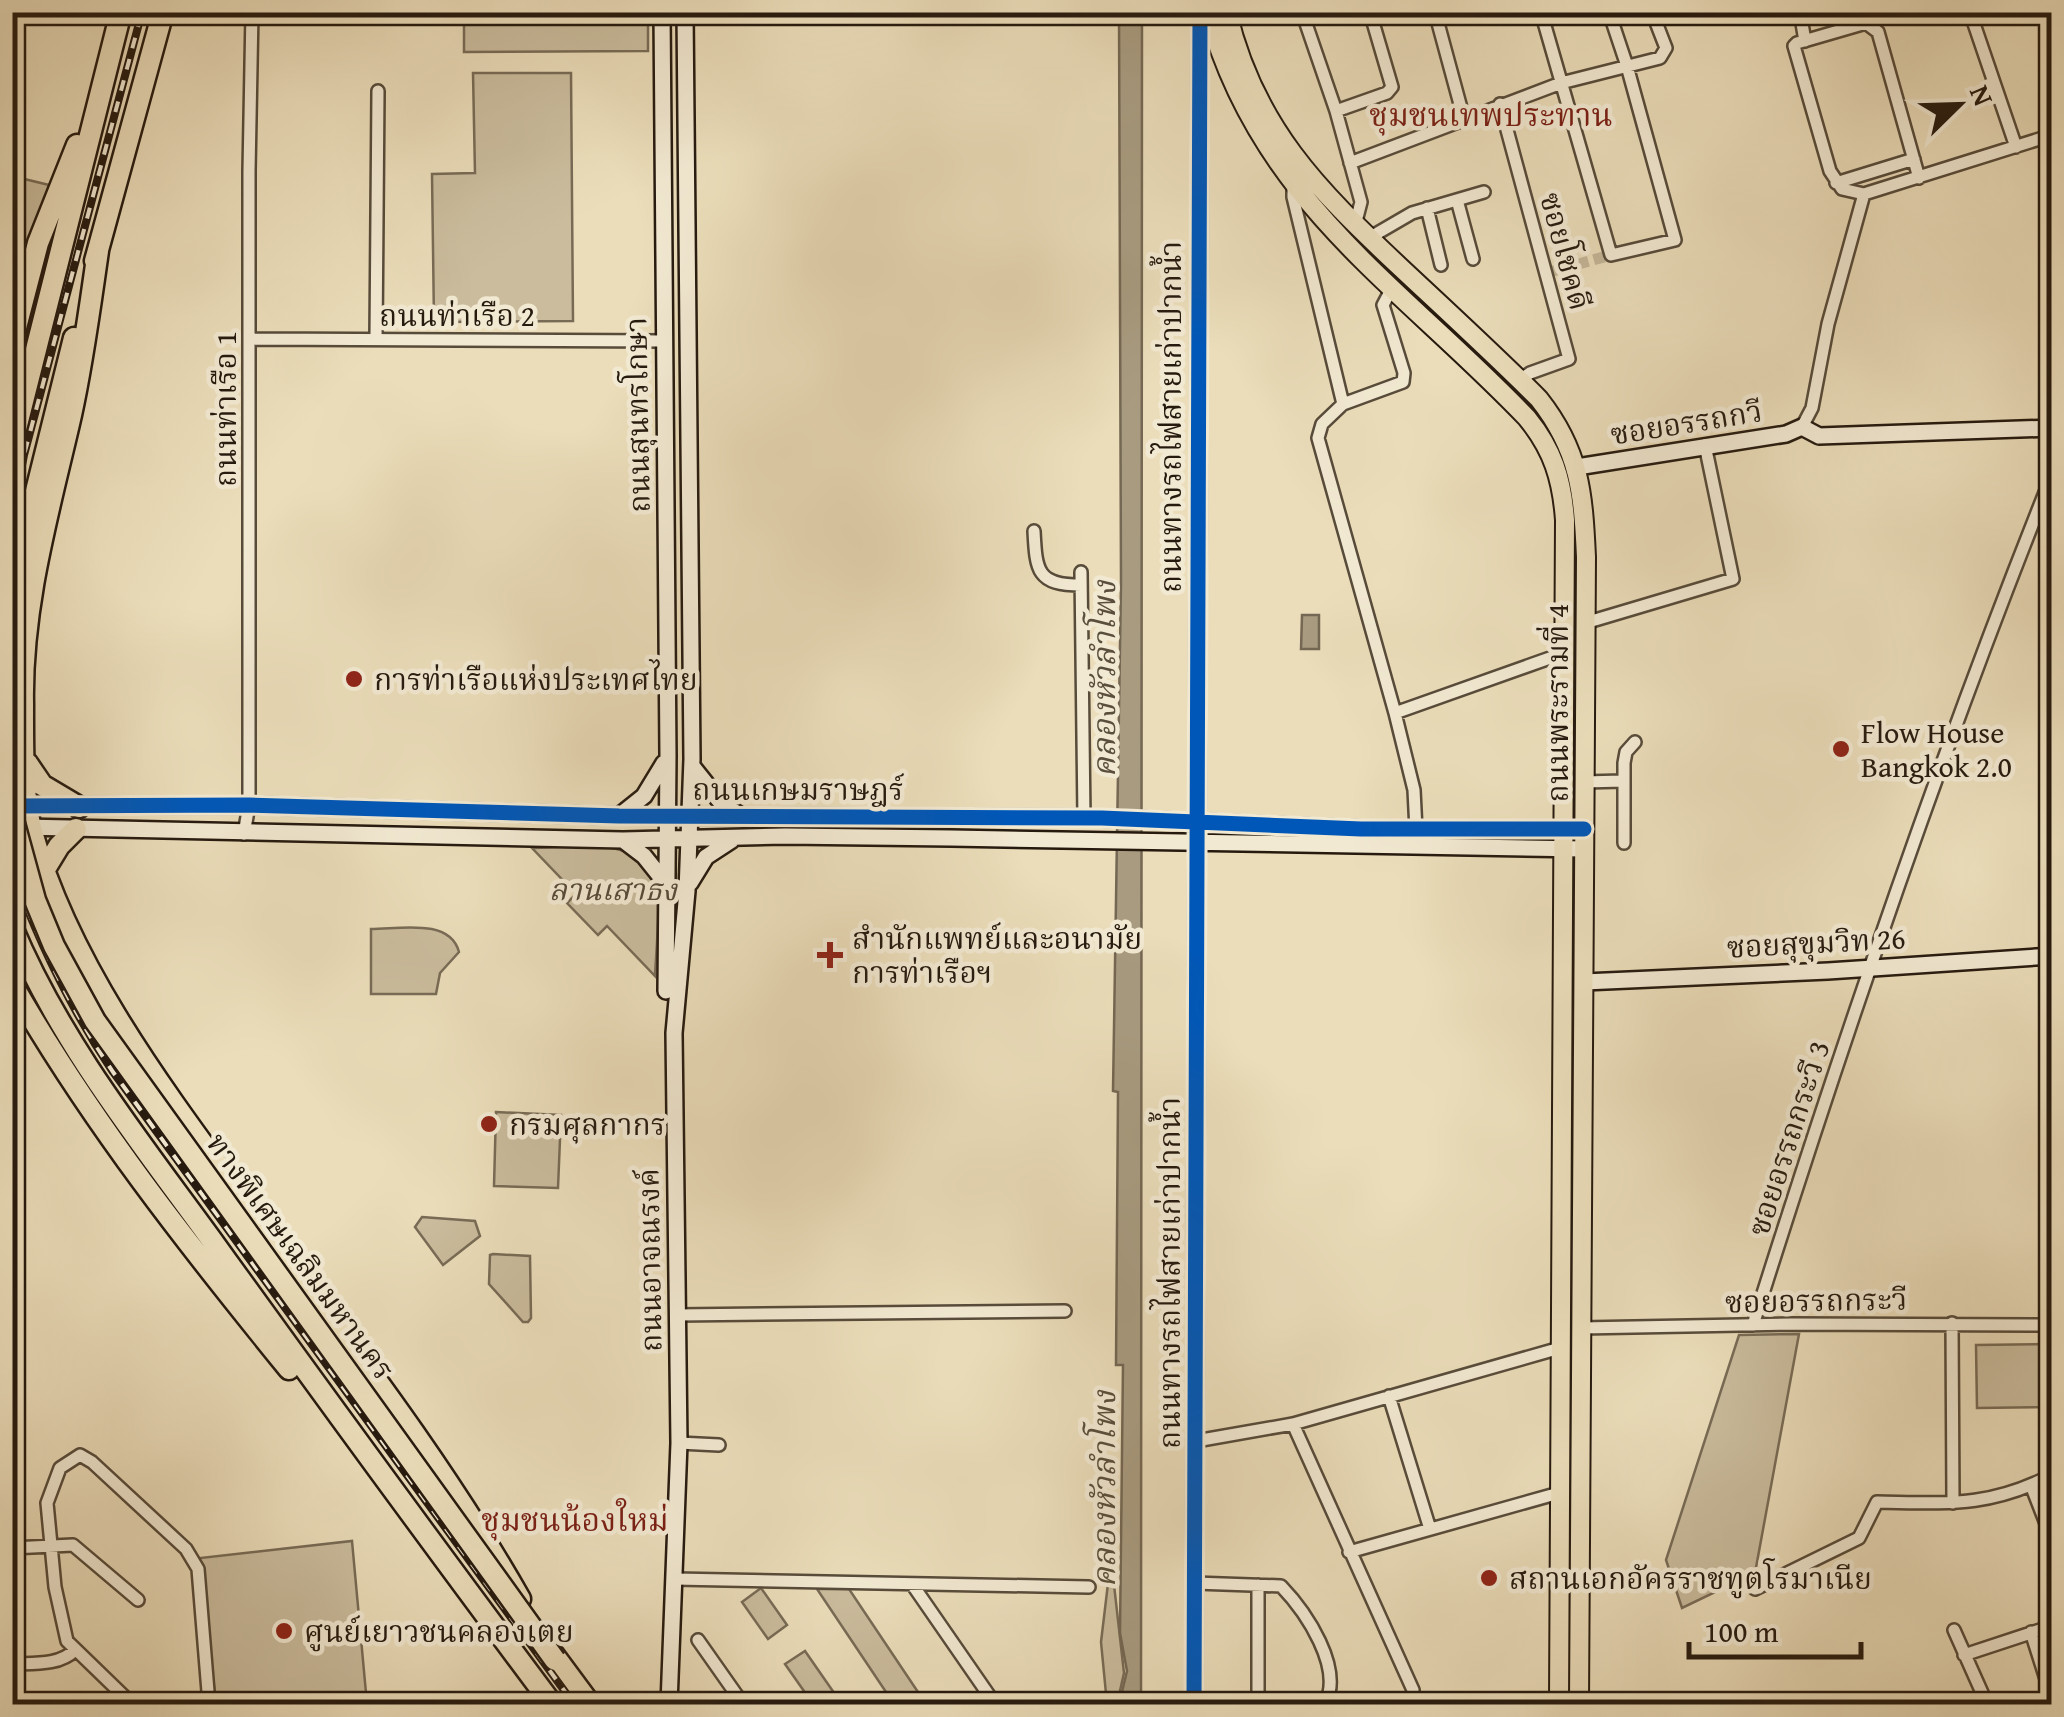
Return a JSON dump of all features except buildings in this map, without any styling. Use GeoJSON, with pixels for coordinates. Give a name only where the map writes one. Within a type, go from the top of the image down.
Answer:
{"type":"FeatureCollection","features":[{"type":"Feature","properties":{"kind":"highway"},"geometry":{"type":"LineString","coordinates":[[12,445],[120,12]]}},
{"type":"Feature","properties":{"kind":"highway"},"geometry":{"type":"LineString","coordinates":[[12,588],[163,12]]}},
{"type":"Feature","properties":{"kind":"highway"},"geometry":{"type":"LineString","coordinates":[[12,343],[38,243],[106,72]]}},
{"type":"Feature","properties":{"kind":"highway"},"geometry":{"type":"LineString","coordinates":[[98,252],[81,370],[42,537],[23,659],[26,761],[18,809],[22,827],[92,973],[145,1063],[434,1462],[483,1534],[555,1660]]}},
{"type":"Feature","properties":{"kind":"highway"},"geometry":{"type":"LineString","coordinates":[[26,761],[42,785],[79,807]]}},
{"type":"Feature","properties":{"kind":"highway","name":"ทางพิเศษเฉลิมมหานคร"},"geometry":{"type":"LineString","coordinates":[[18,809],[35,900],[54,946],[96,1020],[590,1704]]}},
{"type":"Feature","properties":{"kind":"highway"},"geometry":{"type":"LineString","coordinates":[[44,869],[58,846],[76,829]]}},
{"type":"Feature","properties":{"kind":"highway","name":"ทางพิเศษเฉลิมมหานคร"},"geometry":{"type":"LineString","coordinates":[[12,927],[48,1002],[106,1093],[370,1460],[552,1704]]}},
{"type":"Feature","properties":{"kind":"highway"},"geometry":{"type":"LineString","coordinates":[[12,984],[55,1059],[193,1250],[318,1404],[370,1460]]}},
{"type":"Feature","properties":{"kind":"main road","name":"ถนนพระรามที่ 4"},"geometry":{"type":"LineString","coordinates":[[1204,12],[1238,98],[1294,186],[1341,239],[1516,406],[1542,437],[1559,474],[1565,520],[1559,1704]]}},
{"type":"Feature","properties":{"kind":"main road","name":"ถนนพระรามที่ 4"},"geometry":{"type":"LineString","coordinates":[[1227,12],[1269,120],[1299,165],[1362,232],[1520,380],[1556,420],[1578,467],[1584,518],[1579,1704]]}},
{"type":"Feature","properties":{"kind":"main road"},"geometry":{"type":"LineString","coordinates":[[1560,1328],[1581,1328]]}},
{"type":"Feature","properties":{"kind":"street","name":"ถนนท่าเรือ 1"},"geometry":{"type":"LineString","coordinates":[[244,834],[249,805],[252,12]]}},
{"type":"Feature","properties":{"kind":"street","name":"ถนนสุนทรโกษา"},"geometry":{"type":"LineString","coordinates":[[662,12],[667,816]]}},
{"type":"Feature","properties":{"kind":"street","name":"ถนนสุนทรโกษา"},"geometry":{"type":"LineString","coordinates":[[685,12],[692,816]]}},
{"type":"Feature","properties":{"kind":"street","name":"ถนนทางรถไฟสายเก่าปากน้ำ"},"geometry":{"type":"LineString","coordinates":[[1194,1704],[1195,822],[1204,12]]}},
{"type":"Feature","properties":{"kind":"street"},"geometry":{"type":"LineString","coordinates":[[1302,12],[1336,111],[1360,202],[1362,232],[1484,192]]}},
{"type":"Feature","properties":{"kind":"street"},"geometry":{"type":"LineString","coordinates":[[1336,111],[1390,90],[1383,48],[1370,12]]}},
{"type":"Feature","properties":{"kind":"street"},"geometry":{"type":"LineString","coordinates":[[1541,12],[1611,255],[1674,240],[1627,66],[1608,12]]}},
{"type":"Feature","properties":{"kind":"street"},"geometry":{"type":"LineString","coordinates":[[1350,163],[1500,104],[1665,54],[1652,12]]}},
{"type":"Feature","properties":{"kind":"street"},"geometry":{"type":"LineString","coordinates":[[1800,12],[1805,41]]}},
{"type":"Feature","properties":{"kind":"street"},"geometry":{"type":"LineString","coordinates":[[1970,12],[2016,146]]}},
{"type":"Feature","properties":{"kind":"street"},"geometry":{"type":"LineString","coordinates":[[1435,13],[1464,119]]}},
{"type":"Feature","properties":{"kind":"street"},"geometry":{"type":"LineString","coordinates":[[1919,178],[1878,32],[1866,23],[1794,46],[1836,183],[1849,192],[1864,194],[1919,178],[2052,135]]}},
{"type":"Feature","properties":{"kind":"street"},"geometry":{"type":"LineString","coordinates":[[376,339],[378,92]]}},
{"type":"Feature","properties":{"kind":"street","name":"ซอยโชคดี"},"geometry":{"type":"LineString","coordinates":[[1500,104],[1569,359],[1520,380]]}},
{"type":"Feature","properties":{"kind":"street"},"geometry":{"type":"LineString","coordinates":[[1836,183],[1914,158]]}},
{"type":"Feature","properties":{"kind":"street"},"geometry":{"type":"LineString","coordinates":[[1294,186],[1293,198],[1343,404]]}},
{"type":"Feature","properties":{"kind":"street"},"geometry":{"type":"LineString","coordinates":[[1864,194],[1828,324],[1812,408],[1802,427],[1819,436],[2052,428]]}},
{"type":"Feature","properties":{"kind":"street"},"geometry":{"type":"LineString","coordinates":[[1458,200],[1474,258]]}},
{"type":"Feature","properties":{"kind":"street"},"geometry":{"type":"LineString","coordinates":[[1427,208],[1442,265]]}},
{"type":"Feature","properties":{"kind":"street"},"geometry":{"type":"LineString","coordinates":[[1392,288],[1384,305],[1404,373],[1403,382],[1343,404],[1322,424],[1318,438],[1395,714],[1414,790],[1416,830]]}},
{"type":"Feature","properties":{"kind":"street","name":"ถนนท่าเรือ 2"},"geometry":{"type":"LineString","coordinates":[[250,339],[664,342]]}},
{"type":"Feature","properties":{"kind":"street","name":"ซอยอรรถกวี"},"geometry":{"type":"LineString","coordinates":[[1578,467],[1786,434],[1802,427]]}},
{"type":"Feature","properties":{"kind":"street"},"geometry":{"type":"LineString","coordinates":[[1584,624],[1733,579],[1705,445]]}},
{"type":"Feature","properties":{"kind":"street","name":"ซอยอรรถกระวี 3"},"geometry":{"type":"LineString","coordinates":[[1753,1325],[1806,1156],[1967,688],[2052,475]]}},
{"type":"Feature","properties":{"kind":"street"},"geometry":{"type":"LineString","coordinates":[[1034,531],[1036,562],[1044,576],[1059,585],[1081,578],[1084,818]]}},
{"type":"Feature","properties":{"kind":"street"},"geometry":{"type":"LineString","coordinates":[[1395,714],[1564,652]]}},
{"type":"Feature","properties":{"kind":"street"},"geometry":{"type":"LineString","coordinates":[[1624,843],[1625,757],[1635,742]]}},
{"type":"Feature","properties":{"kind":"street"},"geometry":{"type":"LineString","coordinates":[[620,816],[644,796],[668,756]]}},
{"type":"Feature","properties":{"kind":"street"},"geometry":{"type":"LineString","coordinates":[[692,766],[723,806],[741,816]]}},
{"type":"Feature","properties":{"kind":"street"},"geometry":{"type":"LineString","coordinates":[[1584,782],[1623,781]]}},
{"type":"Feature","properties":{"kind":"street","name":"ถนนเกษมราษฎร์"},"geometry":{"type":"LineString","coordinates":[[18,809],[249,805],[620,816],[1102,818],[1361,829],[1584,829]]}},
{"type":"Feature","properties":{"kind":"street","name":"ถนนอาจณรงค์"},"geometry":{"type":"LineString","coordinates":[[666,1704],[667,816]]}},
{"type":"Feature","properties":{"kind":"street","name":"ถนนอาจณรงค์"},"geometry":{"type":"LineString","coordinates":[[666,1704],[679,1444],[674,1033],[692,816]]}},
{"type":"Feature","properties":{"kind":"street"},"geometry":{"type":"LineString","coordinates":[[951,817],[951,838]]}},
{"type":"Feature","properties":{"kind":"street","name":"ถนนเกษมราษฎร์"},"geometry":{"type":"LineString","coordinates":[[22,827],[624,840],[951,838],[1584,849]]}},
{"type":"Feature","properties":{"kind":"street"},"geometry":{"type":"LineString","coordinates":[[1361,829],[1361,847]]}},
{"type":"Feature","properties":{"kind":"street"},"geometry":{"type":"LineString","coordinates":[[687,892],[706,857],[722,844],[740,837]]}},
{"type":"Feature","properties":{"kind":"street"},"geometry":{"type":"LineString","coordinates":[[624,840],[644,856],[668,886]]}},
{"type":"Feature","properties":{"kind":"street","name":"ซอยสุขุมวิท 26"},"geometry":{"type":"LineString","coordinates":[[1584,982],[2052,956]]}},
{"type":"Feature","properties":{"kind":"street"},"geometry":{"type":"LineString","coordinates":[[677,1314],[1066,1311]]}},
{"type":"Feature","properties":{"kind":"street"},"geometry":{"type":"LineString","coordinates":[[1952,1323],[1953,1504]]}},
{"type":"Feature","properties":{"kind":"street","name":"ซอยอรรถกระวี"},"geometry":{"type":"LineString","coordinates":[[1581,1328],[2052,1324]]}},
{"type":"Feature","properties":{"kind":"street"},"geometry":{"type":"LineString","coordinates":[[1196,1441],[1294,1424],[1560,1348]]}},
{"type":"Feature","properties":{"kind":"street"},"geometry":{"type":"LineString","coordinates":[[1389,1396],[1430,1529]]}},
{"type":"Feature","properties":{"kind":"street"},"geometry":{"type":"LineString","coordinates":[[1294,1424],[1413,1690]]}},
{"type":"Feature","properties":{"kind":"street"},"geometry":{"type":"LineString","coordinates":[[679,1444],[719,1445]]}},
{"type":"Feature","properties":{"kind":"street"},"geometry":{"type":"LineString","coordinates":[[132,1704],[66,1641],[49,1544],[47,1502],[60,1468],[80,1456],[186,1549],[198,1569],[209,1704]]}},
{"type":"Feature","properties":{"kind":"street"},"geometry":{"type":"LineString","coordinates":[[1755,1588],[1860,1538],[1877,1502],[1953,1504],[2010,1495],[2052,1475]]}},
{"type":"Feature","properties":{"kind":"street"},"geometry":{"type":"LineString","coordinates":[[2032,1485],[2052,1539]]}},
{"type":"Feature","properties":{"kind":"street"},"geometry":{"type":"LineString","coordinates":[[1348,1552],[1559,1493]]}},
{"type":"Feature","properties":{"kind":"street"},"geometry":{"type":"LineString","coordinates":[[12,1548],[72,1545],[138,1600]]}},
{"type":"Feature","properties":{"kind":"street"},"geometry":{"type":"LineString","coordinates":[[675,1579],[1088,1586]]}},
{"type":"Feature","properties":{"kind":"street"},"geometry":{"type":"LineString","coordinates":[[1195,1583],[1281,1586],[1304,1617],[1330,1671],[1332,1687],[1326,1704]]}},
{"type":"Feature","properties":{"kind":"street"},"geometry":{"type":"LineString","coordinates":[[912,1584],[991,1703]]}},
{"type":"Feature","properties":{"kind":"street"},"geometry":{"type":"LineString","coordinates":[[1258,1585],[1258,1704]]}},
{"type":"Feature","properties":{"kind":"street"},"geometry":{"type":"LineString","coordinates":[[1964,1655],[2052,1626]]}},
{"type":"Feature","properties":{"kind":"street"},"geometry":{"type":"LineString","coordinates":[[1954,1630],[1981,1703]]}},
{"type":"Feature","properties":{"kind":"street"},"geometry":{"type":"LineString","coordinates":[[2031,1632],[2052,1698]]}},
{"type":"Feature","properties":{"kind":"street"},"geometry":{"type":"LineString","coordinates":[[698,1640],[742,1704]]}},
{"type":"Feature","properties":{"kind":"street"},"geometry":{"type":"LineString","coordinates":[[12,1664],[55,1661],[68,1657],[74,1650]]}},
{"type":"Feature","properties":{"kind":"green space"},"geometry":{"type":"Polygon","coordinates":[[[464,13],[648,13],[648,51],[464,52],[464,13]]]}},
{"type":"Feature","properties":{"kind":"green space"},"geometry":{"type":"Polygon","coordinates":[[[473,73],[571,73],[573,321],[434,322],[432,174],[475,173],[473,73]]]}},
{"type":"Feature","properties":{"kind":"green space"},"geometry":{"type":"Polygon","coordinates":[[[12,176],[49,185],[20,287],[13,284],[12,176]]]}},
{"type":"Feature","properties":{"kind":"green space","name":"ลานเสาธง"},"geometry":{"type":"Polygon","coordinates":[[[603,847],[636,856],[648,867],[657,892],[655,976],[607,926],[598,935],[567,903],[576,894],[532,848],[603,847]]]}},
{"type":"Feature","properties":{"kind":"green space"},"geometry":{"type":"Polygon","coordinates":[[[422,928],[446,934],[454,941],[459,952],[440,973],[436,994],[371,994],[371,929],[422,928]]]}},
{"type":"Feature","properties":{"kind":"green space"},"geometry":{"type":"Polygon","coordinates":[[[496,1112],[561,1115],[558,1188],[494,1186],[496,1112]]]}},
{"type":"Feature","properties":{"kind":"green space"},"geometry":{"type":"Polygon","coordinates":[[[422,1217],[475,1221],[480,1236],[443,1265],[415,1227],[422,1217]]]}},
{"type":"Feature","properties":{"kind":"green space"},"geometry":{"type":"Polygon","coordinates":[[[493,1254],[530,1256],[528,1322],[523,1322],[489,1284],[493,1254]]]}},
{"type":"Feature","properties":{"kind":"green space"},"geometry":{"type":"Polygon","coordinates":[[[1799,1334],[1755,1573],[1682,1608],[1666,1560],[1739,1335],[1799,1334]]]}},
{"type":"Feature","properties":{"kind":"green space"},"geometry":{"type":"Polygon","coordinates":[[[2051,1344],[2051,1407],[1977,1408],[1976,1345],[2051,1344]]]}},
{"type":"Feature","properties":{"kind":"green space","name":"ศูนย์เยาวชนคลองเตย"},"geometry":{"type":"Polygon","coordinates":[[[352,1541],[367,1704],[216,1704],[200,1558],[352,1541]]]}},
{"type":"Feature","properties":{"kind":"green space"},"geometry":{"type":"Polygon","coordinates":[[[1109,1575],[1113,1576],[1124,1673],[1117,1704],[1107,1704],[1101,1642],[1109,1575]]]}},
{"type":"Feature","properties":{"kind":"green space"},"geometry":{"type":"Polygon","coordinates":[[[761,1588],[787,1625],[768,1639],[742,1602],[761,1588]]]}},
{"type":"Feature","properties":{"kind":"green space"},"geometry":{"type":"Polygon","coordinates":[[[817,1589],[849,1589],[926,1704],[894,1704],[817,1589]]]}},
{"type":"Feature","properties":{"kind":"green space"},"geometry":{"type":"Polygon","coordinates":[[[805,1651],[839,1700],[833,1704],[813,1704],[785,1664],[805,1651]]]}},
{"type":"Feature","properties":{"kind":"shaded area"},"geometry":{"type":"Polygon","coordinates":[[[1142,12],[1141,1704],[1119,1704],[1127,1671],[1120,1633],[1123,1365],[1116,1365],[1118,1092],[1113,1091],[1121,583],[1119,13],[1142,12]]]}},
{"type":"Feature","properties":{"kind":"shaded area"},"geometry":{"type":"Polygon","coordinates":[[[1302,615],[1319,615],[1319,649],[1301,649],[1302,615]]]}},
{"type":"Feature","properties":{"kind":"tunnel"},"geometry":{"type":"LineString","coordinates":[[1546,273],[1611,255]]}},
{"type":"Feature","properties":{"kind":"railway"},"geometry":{"type":"LineString","coordinates":[[12,517],[24,455],[142,12]]}},
{"type":"Feature","properties":{"kind":"railway"},"geometry":{"type":"LineString","coordinates":[[12,869],[56,974],[113,1072],[574,1704]]}},
{"type":"Feature","properties":{"kind":"cycle path"},"geometry":{"type":"LineString","coordinates":[[1194,1704],[1200,12]]}},
{"type":"Feature","properties":{"kind":"cycle path"},"geometry":{"type":"LineString","coordinates":[[12,806],[249,805],[619,816],[1102,818],[1361,829],[1584,829]]}},
{"type":"Feature","properties":{"kind":"place","name":"การท่าเรือแห่งประเทศไทย"},"geometry":{"type":"Point","coordinates":[354,679]}},
{"type":"Feature","properties":{"kind":"place","name":"Flow House Bangkok 2.0"},"geometry":{"type":"Point","coordinates":[1841,749]}},
{"type":"Feature","properties":{"kind":"place","name":"สำนักแพทย์และอนามัย การท่าเรือฯ"},"geometry":{"type":"Point","coordinates":[830,955]}},
{"type":"Feature","properties":{"kind":"place","name":"กรมศุลกากร"},"geometry":{"type":"Point","coordinates":[489,1124]}},
{"type":"Feature","properties":{"kind":"place","name":"สถานเอกอัครราชทูตโรมาเนีย"},"geometry":{"type":"Point","coordinates":[1489,1578]}},
{"type":"Feature","properties":{"kind":"place","name":"ศูนย์เยาวชนคลองเตย"},"geometry":{"type":"Point","coordinates":[284,1631]}},
{"type":"Feature","properties":{"kind":"district","name":"ชุมชนเทพประทาน"},"geometry":{"type":"Point","coordinates":[1491,114]}},
{"type":"Feature","properties":{"kind":"district","name":"ชุมชนน้องใหม่"},"geometry":{"type":"Point","coordinates":[575,1519]}},
{"type":"Feature","properties":{"kind":"water label","name":"คลองหัวลำโพง"},"geometry":{"type":"Point","coordinates":[1103,679]}},
{"type":"Feature","properties":{"kind":"water label","name":"คลองหัวลำโพง"},"geometry":{"type":"Point","coordinates":[1103,1489]}}]}
